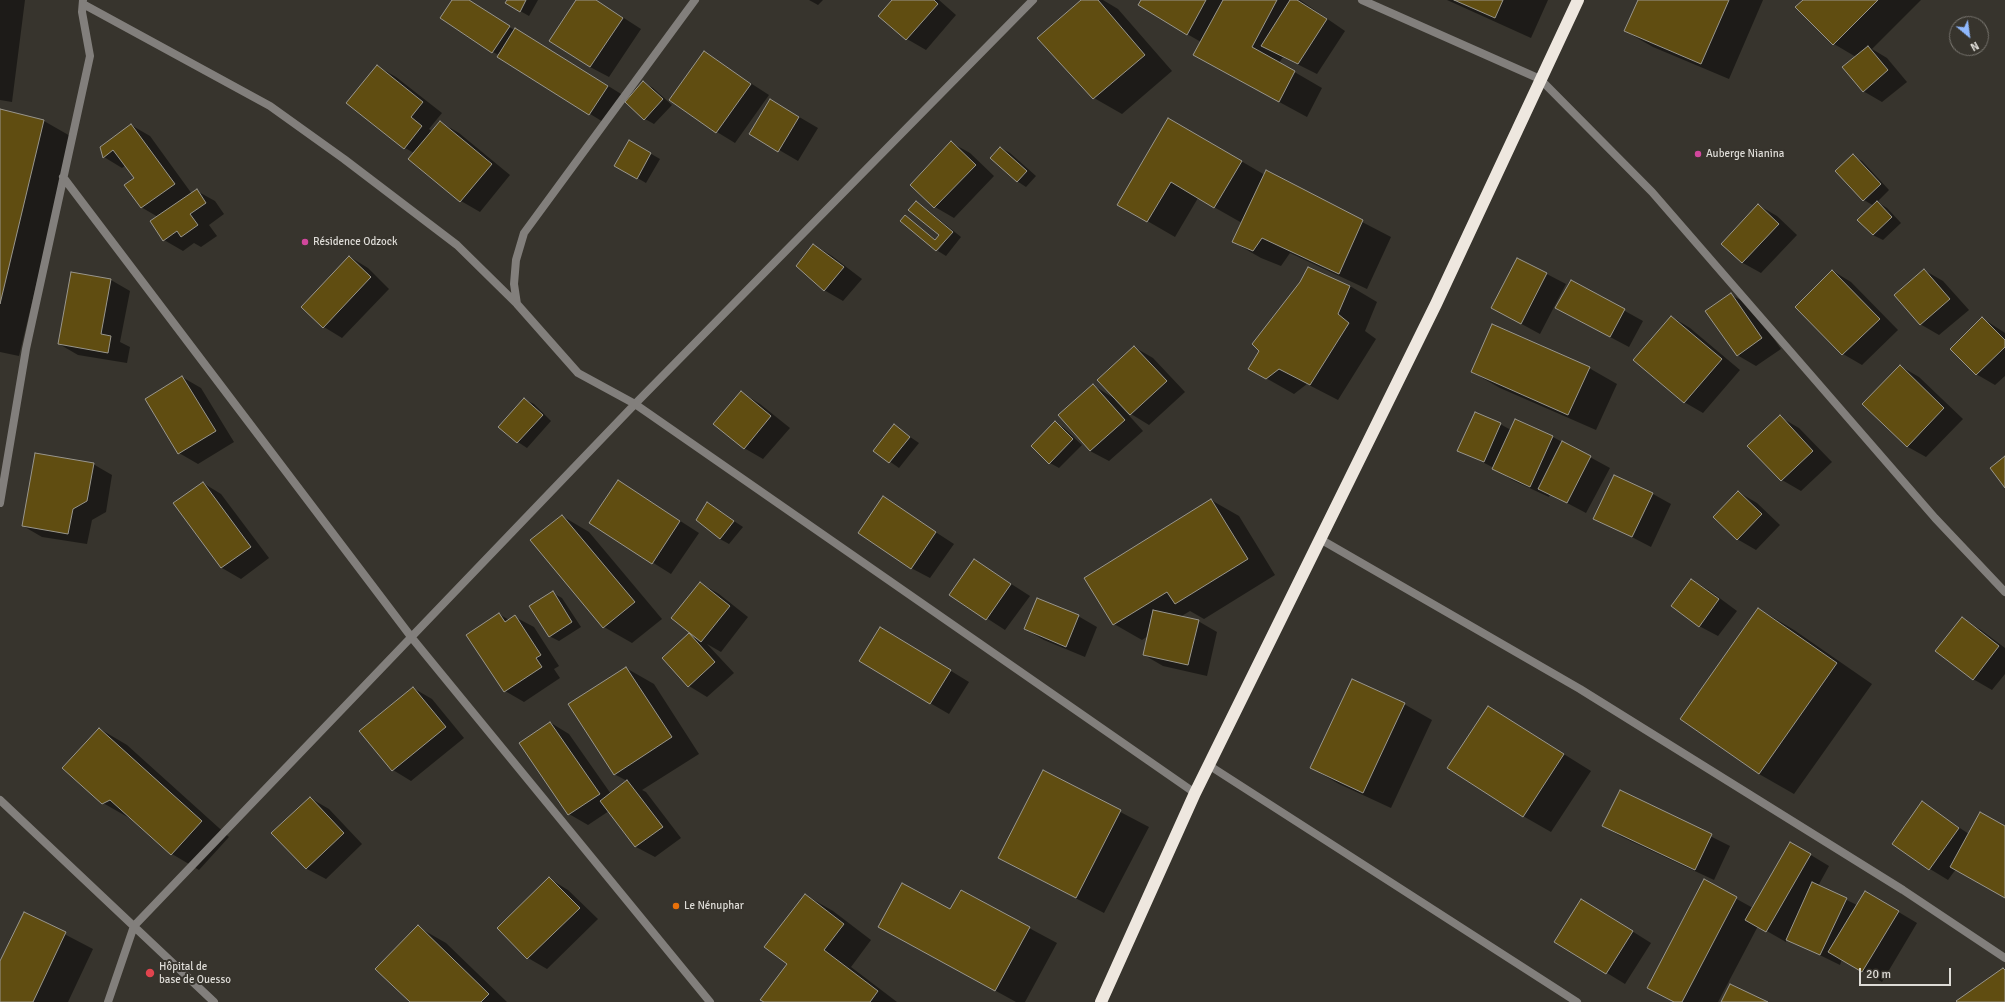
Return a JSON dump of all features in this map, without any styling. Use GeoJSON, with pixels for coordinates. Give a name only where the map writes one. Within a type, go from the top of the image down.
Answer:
{"type":"FeatureCollection","features":[{"type":"Feature","properties":{"kind":"highway"},"geometry":{"type":"LineString","coordinates":[[1101,1002],[1196,793],[1436,304],[1578,0]]}},
{"type":"Feature","properties":{"kind":"street"},"geometry":{"type":"LineString","coordinates":[[517,304],[514,284],[516,260],[524,233],[695,0]]}},
{"type":"Feature","properties":{"kind":"street"},"geometry":{"type":"LineString","coordinates":[[108,1002],[134,926],[636,404],[1033,0]]}},
{"type":"Feature","properties":{"kind":"street"},"geometry":{"type":"LineString","coordinates":[[1362,0],[1540,79],[1652,192],[1935,518],[2005,592]]}},
{"type":"Feature","properties":{"kind":"street"},"geometry":{"type":"LineString","coordinates":[[0,503],[26,349],[90,56],[82,12],[83,2],[270,106],[344,159],[457,245],[517,304],[578,373],[636,404],[1196,793]]}},
{"type":"Feature","properties":{"kind":"street"},"geometry":{"type":"LineString","coordinates":[[63,176],[412,638],[710,1002]]}},
{"type":"Feature","properties":{"kind":"street"},"geometry":{"type":"LineString","coordinates":[[1320,538],[1580,689],[1902,890],[2005,958]]}},
{"type":"Feature","properties":{"kind":"street"},"geometry":{"type":"LineString","coordinates":[[1210,766],[1577,1002]]}},
{"type":"Feature","properties":{"kind":"street"},"geometry":{"type":"LineString","coordinates":[[0,800],[214,1002]]}},
{"type":"Feature","properties":{"kind":"building"},"geometry":{"type":"Polygon","coordinates":[[[452,0],[469,0],[510,26],[492,53],[440,18],[452,0]]]}},
{"type":"Feature","properties":{"kind":"building"},"geometry":{"type":"Polygon","coordinates":[[[507,0],[526,0],[520,12],[505,3],[507,0]]]}},
{"type":"Feature","properties":{"kind":"building"},"geometry":{"type":"Polygon","coordinates":[[[576,0],[596,0],[623,18],[590,67],[549,41],[576,0]]]}},
{"type":"Feature","properties":{"kind":"building"},"geometry":{"type":"Polygon","coordinates":[[[892,0],[934,0],[938,4],[906,40],[878,16],[892,0]]]}},
{"type":"Feature","properties":{"kind":"building"},"geometry":{"type":"Polygon","coordinates":[[[1081,0],[1098,0],[1145,55],[1093,99],[1037,38],[1081,0]]]}},
{"type":"Feature","properties":{"kind":"building"},"geometry":{"type":"Polygon","coordinates":[[[1141,0],[1206,0],[1187,35],[1138,5],[1141,0]]]}},
{"type":"Feature","properties":{"kind":"building"},"geometry":{"type":"Polygon","coordinates":[[[1223,0],[1277,0],[1252,47],[1295,71],[1279,102],[1193,55],[1223,0]]]}},
{"type":"Feature","properties":{"kind":"building"},"geometry":{"type":"Polygon","coordinates":[[[1290,0],[1297,0],[1327,19],[1298,64],[1261,46],[1290,0]]]}},
{"type":"Feature","properties":{"kind":"building"},"geometry":{"type":"Polygon","coordinates":[[[1454,0],[1503,0],[1495,18],[1454,0]]]}},
{"type":"Feature","properties":{"kind":"building"},"geometry":{"type":"Polygon","coordinates":[[[1638,0],[1729,0],[1701,64],[1624,31],[1638,0]]]}},
{"type":"Feature","properties":{"kind":"building"},"geometry":{"type":"Polygon","coordinates":[[[1803,0],[1878,0],[1833,45],[1795,7],[1803,0]]]}},
{"type":"Feature","properties":{"kind":"building"},"geometry":{"type":"Polygon","coordinates":[[[515,28],[608,86],[589,115],[497,57],[515,28]]]}},
{"type":"Feature","properties":{"kind":"building"},"geometry":{"type":"Polygon","coordinates":[[[1868,46],[1888,70],[1863,92],[1842,67],[1868,46]]]}},
{"type":"Feature","properties":{"kind":"building"},"geometry":{"type":"Polygon","coordinates":[[[704,51],[751,84],[716,133],[669,100],[704,51]]]}},
{"type":"Feature","properties":{"kind":"building"},"geometry":{"type":"Polygon","coordinates":[[[377,65],[423,102],[411,117],[422,126],[404,149],[346,103],[377,65]]]}},
{"type":"Feature","properties":{"kind":"building"},"geometry":{"type":"Polygon","coordinates":[[[643,81],[663,99],[644,120],[625,102],[643,81]]]}},
{"type":"Feature","properties":{"kind":"building"},"geometry":{"type":"Polygon","coordinates":[[[770,99],[799,117],[778,152],[749,134],[770,99]]]}},
{"type":"Feature","properties":{"kind":"building"},"geometry":{"type":"Polygon","coordinates":[[[0,109],[44,120],[0,304],[0,109]]]}},
{"type":"Feature","properties":{"kind":"building"},"geometry":{"type":"Polygon","coordinates":[[[1168,118],[1242,161],[1214,208],[1171,182],[1147,222],[1117,205],[1168,118]]]}},
{"type":"Feature","properties":{"kind":"building"},"geometry":{"type":"Polygon","coordinates":[[[440,121],[492,164],[460,202],[408,159],[440,121]]]}},
{"type":"Feature","properties":{"kind":"building"},"geometry":{"type":"Polygon","coordinates":[[[131,124],[175,184],[141,208],[124,185],[134,178],[113,150],[103,158],[100,147],[131,124]]]}},
{"type":"Feature","properties":{"kind":"building"},"geometry":{"type":"Polygon","coordinates":[[[629,140],[651,153],[637,179],[614,166],[629,140]]]}},
{"type":"Feature","properties":{"kind":"building"},"geometry":{"type":"Polygon","coordinates":[[[951,141],[976,165],[934,208],[910,185],[951,141]]]}},
{"type":"Feature","properties":{"kind":"building"},"geometry":{"type":"Polygon","coordinates":[[[1000,147],[1027,171],[1017,182],[990,158],[1000,147]]]}},
{"type":"Feature","properties":{"kind":"building"},"geometry":{"type":"Polygon","coordinates":[[[1853,154],[1881,184],[1863,201],[1835,171],[1853,154]]]}},
{"type":"Feature","properties":{"kind":"building"},"geometry":{"type":"Polygon","coordinates":[[[1266,170],[1363,220],[1339,274],[1262,238],[1253,251],[1232,242],[1266,170]]]}},
{"type":"Feature","properties":{"kind":"building"},"geometry":{"type":"Polygon","coordinates":[[[197,189],[206,203],[190,214],[198,225],[181,237],[177,231],[163,241],[150,221],[197,189]]]}},
{"type":"Feature","properties":{"kind":"building"},"geometry":{"type":"Polygon","coordinates":[[[916,201],[953,232],[936,251],[900,221],[905,215],[935,240],[939,235],[908,210],[916,201]]]}},
{"type":"Feature","properties":{"kind":"building"},"geometry":{"type":"Polygon","coordinates":[[[1877,201],[1892,217],[1873,235],[1857,220],[1877,201]]]}},
{"type":"Feature","properties":{"kind":"building"},"geometry":{"type":"Polygon","coordinates":[[[1758,204],[1779,224],[1742,263],[1721,244],[1758,204]]]}},
{"type":"Feature","properties":{"kind":"building"},"geometry":{"type":"Polygon","coordinates":[[[813,244],[844,267],[824,291],[796,266],[813,244]]]}},
{"type":"Feature","properties":{"kind":"building"},"geometry":{"type":"Polygon","coordinates":[[[349,256],[371,277],[323,328],[301,307],[349,256]]]}},
{"type":"Feature","properties":{"kind":"building"},"geometry":{"type":"Polygon","coordinates":[[[1517,258],[1547,273],[1521,324],[1491,308],[1517,258]]]}},
{"type":"Feature","properties":{"kind":"building"},"geometry":{"type":"Polygon","coordinates":[[[1308,267],[1350,286],[1338,314],[1349,323],[1310,385],[1279,369],[1266,379],[1248,369],[1259,351],[1252,344],[1300,282],[1308,267]]]}},
{"type":"Feature","properties":{"kind":"building"},"geometry":{"type":"Polygon","coordinates":[[[1924,269],[1950,299],[1920,325],[1894,295],[1924,269]]]}},
{"type":"Feature","properties":{"kind":"building"},"geometry":{"type":"Polygon","coordinates":[[[1832,270],[1880,319],[1842,355],[1795,307],[1832,270]]]}},
{"type":"Feature","properties":{"kind":"building"},"geometry":{"type":"Polygon","coordinates":[[[71,272],[111,279],[101,334],[111,336],[108,353],[58,344],[71,272]]]}},
{"type":"Feature","properties":{"kind":"building"},"geometry":{"type":"Polygon","coordinates":[[[1571,280],[1625,309],[1610,337],[1555,308],[1571,280]]]}},
{"type":"Feature","properties":{"kind":"building"},"geometry":{"type":"Polygon","coordinates":[[[1731,293],[1762,338],[1737,356],[1705,311],[1731,293]]]}},
{"type":"Feature","properties":{"kind":"building"},"geometry":{"type":"Polygon","coordinates":[[[1671,316],[1722,359],[1684,403],[1633,360],[1671,316]]]}},
{"type":"Feature","properties":{"kind":"building"},"geometry":{"type":"Polygon","coordinates":[[[1982,317],[2005,340],[2005,347],[1976,375],[1950,349],[1982,317]]]}},
{"type":"Feature","properties":{"kind":"building"},"geometry":{"type":"Polygon","coordinates":[[[1492,324],[1590,367],[1568,415],[1471,372],[1492,324]]]}},
{"type":"Feature","properties":{"kind":"building"},"geometry":{"type":"Polygon","coordinates":[[[1134,346],[1167,381],[1130,415],[1097,380],[1134,346]]]}},
{"type":"Feature","properties":{"kind":"building"},"geometry":{"type":"Polygon","coordinates":[[[1900,365],[1944,408],[1907,447],[1862,404],[1900,365]]]}},
{"type":"Feature","properties":{"kind":"building"},"geometry":{"type":"Polygon","coordinates":[[[182,376],[216,431],[178,454],[145,399],[182,376]]]}},
{"type":"Feature","properties":{"kind":"building"},"geometry":{"type":"Polygon","coordinates":[[[1093,384],[1125,420],[1090,451],[1058,415],[1093,384]]]}},
{"type":"Feature","properties":{"kind":"building"},"geometry":{"type":"Polygon","coordinates":[[[741,391],[771,416],[744,449],[713,424],[741,391]]]}},
{"type":"Feature","properties":{"kind":"building"},"geometry":{"type":"Polygon","coordinates":[[[524,398],[543,415],[517,443],[498,427],[524,398]]]}},
{"type":"Feature","properties":{"kind":"building"},"geometry":{"type":"Polygon","coordinates":[[[1475,412],[1501,423],[1484,462],[1457,451],[1475,412]]]}},
{"type":"Feature","properties":{"kind":"building"},"geometry":{"type":"Polygon","coordinates":[[[1780,415],[1813,451],[1781,481],[1747,446],[1780,415]]]}},
{"type":"Feature","properties":{"kind":"building"},"geometry":{"type":"Polygon","coordinates":[[[1515,419],[1553,436],[1530,487],[1492,469],[1515,419]]]}},
{"type":"Feature","properties":{"kind":"building"},"geometry":{"type":"Polygon","coordinates":[[[1055,421],[1073,439],[1049,464],[1031,446],[1055,421]]]}},
{"type":"Feature","properties":{"kind":"building"},"geometry":{"type":"Polygon","coordinates":[[[894,424],[910,437],[889,463],[873,451],[894,424]]]}},
{"type":"Feature","properties":{"kind":"building"},"geometry":{"type":"Polygon","coordinates":[[[1562,441],[1591,456],[1567,503],[1538,489],[1562,441]]]}},
{"type":"Feature","properties":{"kind":"building"},"geometry":{"type":"Polygon","coordinates":[[[35,453],[94,463],[87,501],[73,509],[68,534],[22,526],[35,453]]]}},
{"type":"Feature","properties":{"kind":"building"},"geometry":{"type":"Polygon","coordinates":[[[2005,456],[2005,488],[1990,468],[2005,456]]]}},
{"type":"Feature","properties":{"kind":"building"},"geometry":{"type":"Polygon","coordinates":[[[1614,475],[1653,493],[1632,537],[1593,519],[1614,475]]]}},
{"type":"Feature","properties":{"kind":"building"},"geometry":{"type":"Polygon","coordinates":[[[618,480],[680,521],[652,564],[589,523],[618,480]]]}},
{"type":"Feature","properties":{"kind":"building"},"geometry":{"type":"Polygon","coordinates":[[[203,482],[251,547],[221,568],[173,503],[203,482]]]}},
{"type":"Feature","properties":{"kind":"building"},"geometry":{"type":"Polygon","coordinates":[[[1738,491],[1762,514],[1737,540],[1713,517],[1738,491]]]}},
{"type":"Feature","properties":{"kind":"building"},"geometry":{"type":"Polygon","coordinates":[[[883,496],[936,532],[911,569],[858,533],[883,496]]]}},
{"type":"Feature","properties":{"kind":"building"},"geometry":{"type":"Polygon","coordinates":[[[1211,499],[1248,559],[1175,604],[1167,592],[1113,625],[1084,578],[1211,499]]]}},
{"type":"Feature","properties":{"kind":"building"},"geometry":{"type":"Polygon","coordinates":[[[707,502],[734,521],[720,539],[696,520],[707,502]]]}},
{"type":"Feature","properties":{"kind":"building"},"geometry":{"type":"Polygon","coordinates":[[[562,515],[635,602],[603,628],[530,540],[562,515]]]}},
{"type":"Feature","properties":{"kind":"building"},"geometry":{"type":"Polygon","coordinates":[[[974,559],[1011,584],[986,620],[949,595],[974,559]]]}},
{"type":"Feature","properties":{"kind":"building"},"geometry":{"type":"Polygon","coordinates":[[[1691,579],[1719,599],[1699,627],[1671,606],[1691,579]]]}},
{"type":"Feature","properties":{"kind":"building"},"geometry":{"type":"Polygon","coordinates":[[[700,582],[730,606],[701,642],[671,618],[700,582]]]}},
{"type":"Feature","properties":{"kind":"building"},"geometry":{"type":"Polygon","coordinates":[[[553,591],[572,622],[549,637],[529,606],[553,591]]]}},
{"type":"Feature","properties":{"kind":"building"},"geometry":{"type":"Polygon","coordinates":[[[1037,598],[1079,615],[1066,647],[1024,629],[1037,598]]]}},
{"type":"Feature","properties":{"kind":"building"},"geometry":{"type":"Polygon","coordinates":[[[1758,608],[1837,663],[1759,774],[1680,719],[1758,608]]]}},
{"type":"Feature","properties":{"kind":"building"},"geometry":{"type":"Polygon","coordinates":[[[1153,610],[1199,620],[1188,665],[1143,655],[1153,610]]]}},
{"type":"Feature","properties":{"kind":"building"},"geometry":{"type":"Polygon","coordinates":[[[499,613],[505,622],[515,615],[541,655],[536,658],[542,667],[504,692],[466,635],[499,613]]]}},
{"type":"Feature","properties":{"kind":"building"},"geometry":{"type":"Polygon","coordinates":[[[1962,617],[1999,646],[1973,680],[1935,651],[1962,617]]]}},
{"type":"Feature","properties":{"kind":"building"},"geometry":{"type":"Polygon","coordinates":[[[880,627],[951,670],[930,704],[859,661],[880,627]]]}},
{"type":"Feature","properties":{"kind":"building"},"geometry":{"type":"Polygon","coordinates":[[[689,633],[715,662],[688,687],[662,658],[689,633]]]}},
{"type":"Feature","properties":{"kind":"building"},"geometry":{"type":"Polygon","coordinates":[[[626,667],[672,737],[614,775],[568,704],[626,667]]]}},
{"type":"Feature","properties":{"kind":"building"},"geometry":{"type":"Polygon","coordinates":[[[1352,679],[1405,703],[1363,793],[1310,768],[1352,679]]]}},
{"type":"Feature","properties":{"kind":"building"},"geometry":{"type":"Polygon","coordinates":[[[413,687],[446,727],[392,771],[359,731],[413,687]]]}},
{"type":"Feature","properties":{"kind":"building"},"geometry":{"type":"Polygon","coordinates":[[[1488,706],[1564,754],[1523,817],[1447,768],[1488,706]]]}},
{"type":"Feature","properties":{"kind":"building"},"geometry":{"type":"Polygon","coordinates":[[[550,722],[600,794],[568,815],[519,743],[550,722]]]}},
{"type":"Feature","properties":{"kind":"building"},"geometry":{"type":"Polygon","coordinates":[[[99,728],[202,821],[171,855],[110,800],[102,804],[62,768],[99,728]]]}},
{"type":"Feature","properties":{"kind":"building"},"geometry":{"type":"Polygon","coordinates":[[[1043,770],[1121,810],[1076,898],[998,858],[1043,770]]]}},
{"type":"Feature","properties":{"kind":"building"},"geometry":{"type":"Polygon","coordinates":[[[627,780],[663,827],[635,847],[600,801],[627,780]]]}},
{"type":"Feature","properties":{"kind":"building"},"geometry":{"type":"Polygon","coordinates":[[[1620,790],[1712,834],[1695,870],[1602,826],[1620,790]]]}},
{"type":"Feature","properties":{"kind":"building"},"geometry":{"type":"Polygon","coordinates":[[[310,797],[344,833],[306,869],[271,833],[310,797]]]}},
{"type":"Feature","properties":{"kind":"building"},"geometry":{"type":"Polygon","coordinates":[[[1922,801],[1959,828],[1929,870],[1892,844],[1922,801]]]}},
{"type":"Feature","properties":{"kind":"building"},"geometry":{"type":"Polygon","coordinates":[[[1980,812],[2005,826],[2005,898],[1950,867],[1980,812]]]}},
{"type":"Feature","properties":{"kind":"building"},"geometry":{"type":"Polygon","coordinates":[[[1790,842],[1811,854],[1766,932],[1745,920],[1790,842]]]}},
{"type":"Feature","properties":{"kind":"building"},"geometry":{"type":"Polygon","coordinates":[[[549,877],[580,908],[527,959],[497,928],[549,877]]]}},
{"type":"Feature","properties":{"kind":"building"},"geometry":{"type":"Polygon","coordinates":[[[1704,879],[1737,897],[1682,1002],[1674,1002],[1647,988],[1704,879]]]}},
{"type":"Feature","properties":{"kind":"building"},"geometry":{"type":"Polygon","coordinates":[[[1812,882],[1847,898],[1820,955],[1786,940],[1812,882]]]}},
{"type":"Feature","properties":{"kind":"building"},"geometry":{"type":"Polygon","coordinates":[[[902,883],[950,909],[961,890],[1030,927],[995,991],[878,927],[902,883]]]}},
{"type":"Feature","properties":{"kind":"building"},"geometry":{"type":"Polygon","coordinates":[[[1865,891],[1899,911],[1862,972],[1828,952],[1865,891]]]}},
{"type":"Feature","properties":{"kind":"building"},"geometry":{"type":"Polygon","coordinates":[[[805,894],[844,924],[824,950],[878,991],[870,1002],[764,1002],[760,1000],[787,964],[764,947],[805,894]]]}},
{"type":"Feature","properties":{"kind":"building"},"geometry":{"type":"Polygon","coordinates":[[[1581,899],[1633,931],[1606,974],[1554,942],[1581,899]]]}},
{"type":"Feature","properties":{"kind":"building"},"geometry":{"type":"Polygon","coordinates":[[[24,912],[66,932],[33,1002],[0,1002],[0,961],[24,912]]]}},
{"type":"Feature","properties":{"kind":"building"},"geometry":{"type":"Polygon","coordinates":[[[418,925],[489,994],[481,1002],[410,1002],[375,969],[418,925]]]}},
{"type":"Feature","properties":{"kind":"building"},"geometry":{"type":"Polygon","coordinates":[[[2003,968],[2005,970],[2005,1002],[1956,1001],[2003,968]]]}},
{"type":"Feature","properties":{"kind":"building"},"geometry":{"type":"Polygon","coordinates":[[[1730,984],[1768,1002],[1721,1002],[1730,984]]]}},
{"type":"Feature","properties":{"kind":"place","name":"Auberge Nianina"},"geometry":{"type":"Point","coordinates":[1698,154]}},
{"type":"Feature","properties":{"kind":"place","name":"Résidence Odzock"},"geometry":{"type":"Point","coordinates":[305,242]}},
{"type":"Feature","properties":{"kind":"place","name":"Le Nénuphar"},"geometry":{"type":"Point","coordinates":[676,906]}},
{"type":"Feature","properties":{"kind":"place","name":"Hôpital de base de Ouesso"},"geometry":{"type":"Point","coordinates":[150,973]}}]}
